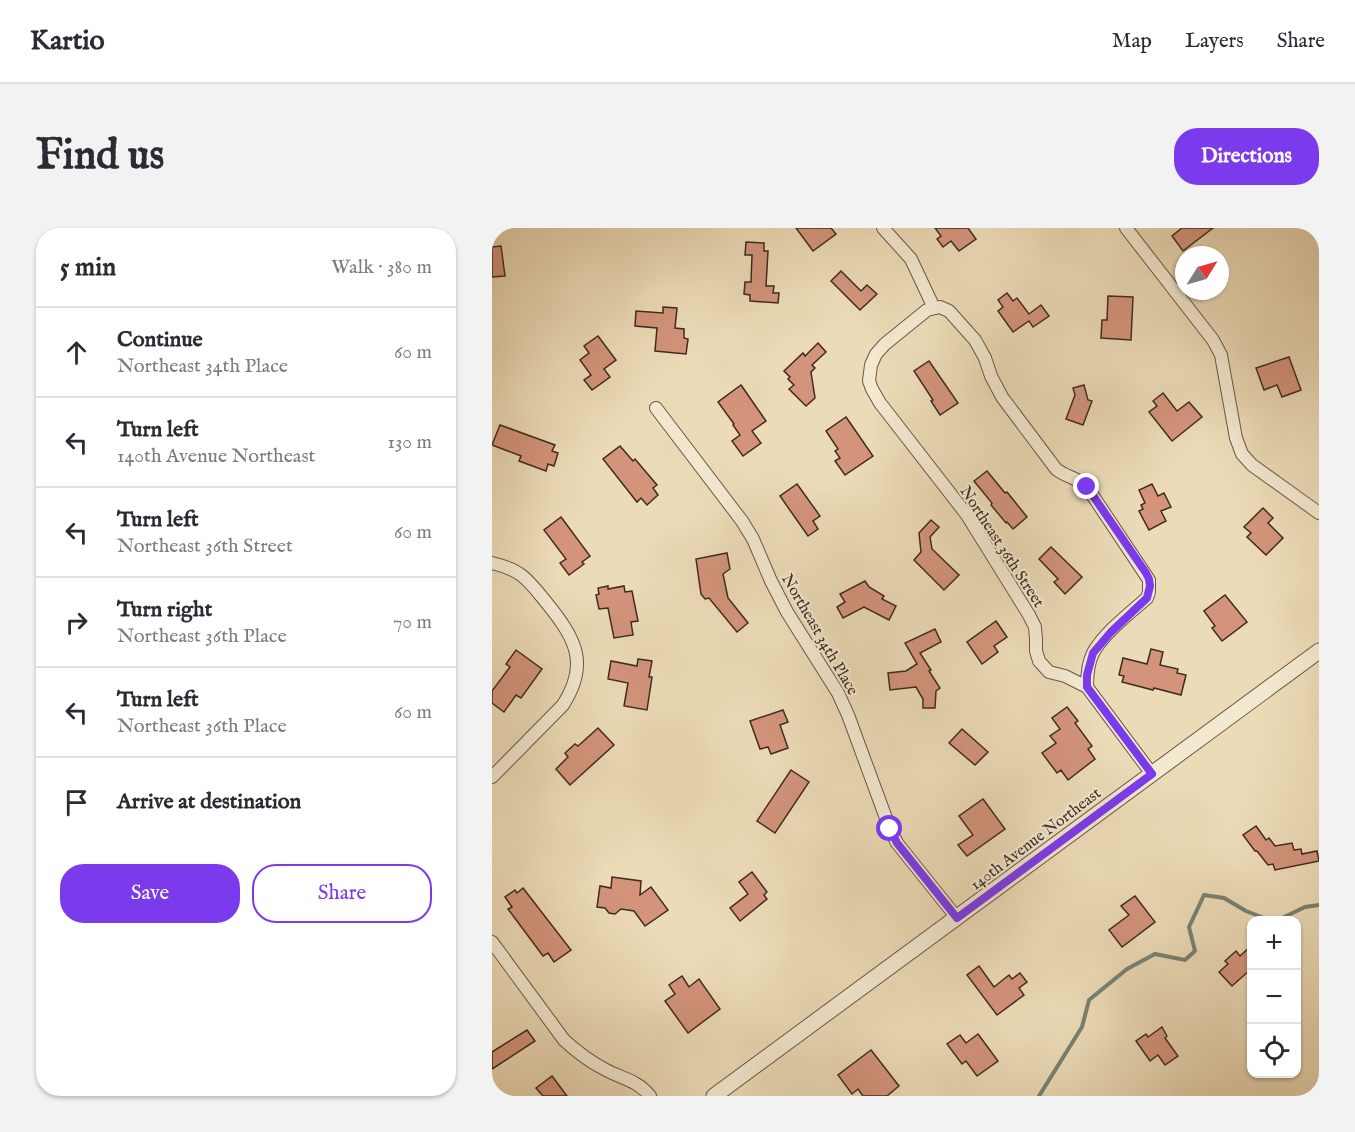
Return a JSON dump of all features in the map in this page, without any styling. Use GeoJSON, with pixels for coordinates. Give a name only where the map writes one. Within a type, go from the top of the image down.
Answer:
{"type":"FeatureCollection","features":[{"type":"Feature","properties":{"kind":"street"},"geometry":{"type":"LineString","coordinates":[[883,228],[910,259],[937,308],[949,311],[975,340],[1002,397],[1056,470],[1087,487],[1149,579],[1147,598],[1111,632],[1093,653],[1087,675],[1087,687]]}},
{"type":"Feature","properties":{"kind":"street"},"geometry":{"type":"LineString","coordinates":[[1126,228],[1213,340],[1221,355],[1236,438],[1242,454],[1252,465],[1319,513]]}},
{"type":"Feature","properties":{"kind":"street","name":"Northeast 36th Street"},"geometry":{"type":"LineString","coordinates":[[937,308],[927,310],[876,354],[869,374],[872,389],[880,403],[967,515],[1029,615],[1035,627],[1036,651],[1039,661],[1049,672],[1065,676],[1087,687],[1152,774]]}},
{"type":"Feature","properties":{"kind":"street","name":"Northeast 34th Place"},"geometry":{"type":"LineString","coordinates":[[656,408],[742,521],[753,539],[771,581],[788,612],[838,693],[897,843],[957,918]]}},
{"type":"Feature","properties":{"kind":"street"},"geometry":{"type":"LineString","coordinates":[[492,563],[515,570],[530,582],[560,619],[570,636],[576,651],[577,665],[575,681],[563,705],[492,777]]}},
{"type":"Feature","properties":{"kind":"street","name":"140th Avenue Northeast"},"geometry":{"type":"LineString","coordinates":[[714,1096],[1319,651]]}},
{"type":"Feature","properties":{"kind":"street"},"geometry":{"type":"LineString","coordinates":[[492,942],[564,1040],[576,1052],[608,1071],[641,1086],[650,1096]]}},
{"type":"Feature","properties":{"kind":"building"},"geometry":{"type":"Polygon","coordinates":[[[796,228],[831,228],[836,234],[813,251],[796,228]]]}},
{"type":"Feature","properties":{"kind":"building"},"geometry":{"type":"Polygon","coordinates":[[[935,228],[968,228],[976,239],[959,251],[951,241],[943,247],[937,239],[941,236],[935,228]]]}},
{"type":"Feature","properties":{"kind":"building"},"geometry":{"type":"Polygon","coordinates":[[[1182,228],[1213,228],[1190,246],[1179,246],[1172,236],[1182,228]]]}},
{"type":"Feature","properties":{"kind":"building"},"geometry":{"type":"Polygon","coordinates":[[[746,242],[764,243],[764,251],[768,251],[766,286],[774,286],[773,293],[779,293],[778,303],[750,301],[750,295],[744,294],[745,282],[751,282],[752,255],[745,255],[746,242]]]}},
{"type":"Feature","properties":{"kind":"building"},"geometry":{"type":"Polygon","coordinates":[[[501,246],[505,276],[492,277],[492,247],[501,246]]]}},
{"type":"Feature","properties":{"kind":"building"},"geometry":{"type":"Polygon","coordinates":[[[841,271],[861,291],[867,285],[877,294],[860,310],[831,281],[841,271]]]}},
{"type":"Feature","properties":{"kind":"building"},"geometry":{"type":"Polygon","coordinates":[[[1007,293],[1013,301],[1017,298],[1029,314],[1041,305],[1049,316],[1033,327],[1029,321],[1013,332],[998,311],[1003,307],[998,300],[1007,293]]]}},
{"type":"Feature","properties":{"kind":"building"},"geometry":{"type":"Polygon","coordinates":[[[1108,296],[1133,297],[1131,340],[1101,338],[1102,320],[1107,320],[1108,296]]]}},
{"type":"Feature","properties":{"kind":"building"},"geometry":{"type":"Polygon","coordinates":[[[663,307],[677,308],[675,328],[684,329],[684,338],[688,339],[686,354],[655,351],[657,328],[635,326],[636,311],[663,313],[663,307]]]}},
{"type":"Feature","properties":{"kind":"building"},"geometry":{"type":"Polygon","coordinates":[[[598,336],[616,360],[604,369],[610,377],[592,390],[584,380],[591,375],[580,360],[589,353],[584,346],[598,336]]]}},
{"type":"Feature","properties":{"kind":"building"},"geometry":{"type":"Polygon","coordinates":[[[818,343],[826,352],[812,365],[815,368],[811,372],[815,398],[806,406],[789,389],[794,385],[784,371],[803,353],[805,356],[818,343]]]}},
{"type":"Feature","properties":{"kind":"building"},"geometry":{"type":"Polygon","coordinates":[[[1289,357],[1301,390],[1282,397],[1277,385],[1264,390],[1256,368],[1289,357]]]}},
{"type":"Feature","properties":{"kind":"building"},"geometry":{"type":"Polygon","coordinates":[[[929,361],[958,403],[940,415],[914,371],[929,361]]]}},
{"type":"Feature","properties":{"kind":"building"},"geometry":{"type":"Polygon","coordinates":[[[741,385],[766,421],[752,431],[761,443],[743,456],[732,441],[740,435],[718,402],[741,385]]]}},
{"type":"Feature","properties":{"kind":"building"},"geometry":{"type":"Polygon","coordinates":[[[1084,385],[1088,400],[1092,401],[1083,425],[1066,419],[1075,395],[1073,388],[1084,385]]]}},
{"type":"Feature","properties":{"kind":"building"},"geometry":{"type":"Polygon","coordinates":[[[1163,393],[1177,411],[1189,402],[1202,417],[1172,441],[1149,412],[1157,406],[1153,401],[1163,393]]]}},
{"type":"Feature","properties":{"kind":"building"},"geometry":{"type":"Polygon","coordinates":[[[846,417],[873,456],[845,475],[835,461],[840,458],[835,451],[838,449],[826,431],[846,417]]]}},
{"type":"Feature","properties":{"kind":"building"},"geometry":{"type":"Polygon","coordinates":[[[500,425],[555,445],[552,451],[558,453],[554,466],[548,464],[546,471],[519,461],[521,456],[492,445],[500,425]]]}},
{"type":"Feature","properties":{"kind":"building"},"geometry":{"type":"Polygon","coordinates":[[[620,446],[633,461],[635,459],[657,485],[653,488],[658,495],[647,505],[641,498],[637,502],[603,459],[620,446]]]}},
{"type":"Feature","properties":{"kind":"building"},"geometry":{"type":"Polygon","coordinates":[[[987,471],[1027,517],[1013,529],[991,505],[992,503],[974,481],[987,471]]]}},
{"type":"Feature","properties":{"kind":"building"},"geometry":{"type":"Polygon","coordinates":[[[797,484],[820,516],[813,521],[818,529],[808,536],[780,496],[797,484]]]}},
{"type":"Feature","properties":{"kind":"building"},"geometry":{"type":"Polygon","coordinates":[[[1152,484],[1158,496],[1164,493],[1171,507],[1161,511],[1166,521],[1149,530],[1139,511],[1143,509],[1141,505],[1145,503],[1139,490],[1152,484]]]}},
{"type":"Feature","properties":{"kind":"building"},"geometry":{"type":"Polygon","coordinates":[[[1263,508],[1273,518],[1268,523],[1283,538],[1266,555],[1247,537],[1251,533],[1244,527],[1263,508]]]}},
{"type":"Feature","properties":{"kind":"building"},"geometry":{"type":"Polygon","coordinates":[[[561,517],[590,556],[582,562],[584,564],[569,575],[560,563],[566,559],[544,530],[561,517]]]}},
{"type":"Feature","properties":{"kind":"building"},"geometry":{"type":"Polygon","coordinates":[[[931,520],[939,527],[930,537],[932,549],[959,575],[944,590],[914,560],[921,552],[919,533],[931,520]]]}},
{"type":"Feature","properties":{"kind":"building"},"geometry":{"type":"Polygon","coordinates":[[[1051,547],[1082,577],[1065,594],[1054,582],[1058,579],[1039,559],[1051,547]]]}},
{"type":"Feature","properties":{"kind":"building"},"geometry":{"type":"Polygon","coordinates":[[[727,553],[730,569],[723,574],[728,598],[748,623],[737,632],[709,598],[705,599],[701,594],[696,559],[727,553]]]}},
{"type":"Feature","properties":{"kind":"building"},"geometry":{"type":"Polygon","coordinates":[[[865,581],[869,587],[884,596],[882,599],[896,606],[889,620],[864,607],[843,618],[837,607],[845,602],[840,594],[865,581]]]}},
{"type":"Feature","properties":{"kind":"building"},"geometry":{"type":"Polygon","coordinates":[[[608,586],[608,589],[624,586],[625,592],[632,591],[638,621],[631,622],[633,635],[614,638],[608,608],[599,609],[596,595],[599,594],[598,588],[608,586]]]}},
{"type":"Feature","properties":{"kind":"building"},"geometry":{"type":"Polygon","coordinates":[[[1225,595],[1247,622],[1222,641],[1212,628],[1215,626],[1204,611],[1225,595]]]}},
{"type":"Feature","properties":{"kind":"building"},"geometry":{"type":"Polygon","coordinates":[[[996,621],[1007,637],[994,646],[998,652],[982,664],[967,642],[996,621]]]}},
{"type":"Feature","properties":{"kind":"building"},"geometry":{"type":"Polygon","coordinates":[[[935,629],[941,642],[920,653],[940,688],[936,691],[935,708],[923,708],[923,699],[916,687],[890,690],[888,673],[906,671],[917,664],[905,643],[935,629]]]}},
{"type":"Feature","properties":{"kind":"building"},"geometry":{"type":"Polygon","coordinates":[[[1151,649],[1163,652],[1160,665],[1178,669],[1177,673],[1186,675],[1181,695],[1122,682],[1124,676],[1119,675],[1123,658],[1147,664],[1151,649]]]}},
{"type":"Feature","properties":{"kind":"building"},"geometry":{"type":"Polygon","coordinates":[[[516,650],[542,669],[521,698],[516,695],[504,712],[492,703],[492,691],[510,667],[506,664],[516,650]]]}},
{"type":"Feature","properties":{"kind":"building"},"geometry":{"type":"Polygon","coordinates":[[[638,659],[652,661],[647,710],[624,706],[628,683],[608,679],[611,661],[637,666],[638,659]]]}},
{"type":"Feature","properties":{"kind":"building"},"geometry":{"type":"Polygon","coordinates":[[[1067,707],[1078,721],[1075,723],[1092,746],[1088,749],[1095,759],[1068,780],[1061,770],[1057,773],[1042,753],[1056,743],[1050,736],[1060,729],[1052,718],[1067,707]]]}},
{"type":"Feature","properties":{"kind":"building"},"geometry":{"type":"Polygon","coordinates":[[[783,710],[788,722],[780,725],[788,748],[771,754],[768,747],[760,749],[750,721],[783,710]]]}},
{"type":"Feature","properties":{"kind":"building"},"geometry":{"type":"Polygon","coordinates":[[[598,728],[614,745],[570,785],[556,769],[568,757],[565,753],[575,744],[578,746],[598,728]]]}},
{"type":"Feature","properties":{"kind":"building"},"geometry":{"type":"Polygon","coordinates":[[[962,729],[988,752],[975,765],[949,743],[962,729]]]}},
{"type":"Feature","properties":{"kind":"building"},"geometry":{"type":"Polygon","coordinates":[[[791,770],[809,782],[775,833],[757,821],[791,770]]]}},
{"type":"Feature","properties":{"kind":"building"},"geometry":{"type":"Polygon","coordinates":[[[983,799],[1005,829],[967,856],[958,845],[973,835],[959,816],[983,799]]]}},
{"type":"Feature","properties":{"kind":"building"},"geometry":{"type":"Polygon","coordinates":[[[1256,826],[1266,840],[1269,838],[1275,846],[1292,843],[1294,850],[1301,849],[1302,854],[1317,851],[1319,861],[1275,870],[1273,864],[1268,865],[1243,835],[1256,826]]]}},
{"type":"Feature","properties":{"kind":"building"},"geometry":{"type":"Polygon","coordinates":[[[752,872],[767,892],[764,895],[767,899],[740,921],[730,908],[748,894],[739,882],[752,872]]]}},
{"type":"Feature","properties":{"kind":"building"},"geometry":{"type":"Polygon","coordinates":[[[612,877],[641,881],[640,895],[651,887],[668,910],[645,926],[634,911],[621,909],[615,914],[609,913],[605,908],[597,907],[600,886],[611,888],[612,877]]]}},
{"type":"Feature","properties":{"kind":"building"},"geometry":{"type":"Polygon","coordinates":[[[523,888],[571,950],[554,962],[548,953],[543,956],[508,909],[512,907],[505,897],[523,888]]]}},
{"type":"Feature","properties":{"kind":"building"},"geometry":{"type":"Polygon","coordinates":[[[1135,896],[1155,922],[1122,947],[1109,930],[1129,915],[1121,906],[1135,896]]]}},
{"type":"Feature","properties":{"kind":"building"},"geometry":{"type":"Polygon","coordinates":[[[1247,950],[1247,973],[1232,986],[1219,972],[1228,964],[1225,961],[1236,951],[1240,956],[1247,950]]]}},
{"type":"Feature","properties":{"kind":"building"},"geometry":{"type":"Polygon","coordinates":[[[979,966],[994,987],[1009,975],[1012,979],[1020,973],[1027,982],[1019,988],[1024,995],[997,1015],[967,975],[979,966]]]}},
{"type":"Feature","properties":{"kind":"building"},"geometry":{"type":"Polygon","coordinates":[[[682,976],[689,987],[699,979],[720,1009],[688,1033],[665,1001],[675,994],[669,985],[682,976]]]}},
{"type":"Feature","properties":{"kind":"building"},"geometry":{"type":"Polygon","coordinates":[[[1162,1027],[1167,1036],[1165,1038],[1178,1056],[1165,1065],[1158,1055],[1150,1061],[1136,1041],[1146,1034],[1148,1037],[1162,1027]]]}},
{"type":"Feature","properties":{"kind":"building"},"geometry":{"type":"Polygon","coordinates":[[[527,1030],[535,1041],[492,1069],[492,1052],[527,1030]]]}},
{"type":"Feature","properties":{"kind":"building"},"geometry":{"type":"Polygon","coordinates":[[[978,1034],[998,1061],[977,1076],[966,1061],[962,1064],[947,1044],[960,1035],[966,1043],[978,1034]]]}},
{"type":"Feature","properties":{"kind":"building"},"geometry":{"type":"Polygon","coordinates":[[[871,1050],[899,1086],[887,1096],[863,1096],[858,1089],[852,1094],[838,1075],[871,1050]]]}},
{"type":"Feature","properties":{"kind":"building"},"geometry":{"type":"Polygon","coordinates":[[[552,1076],[567,1096],[543,1096],[536,1088],[552,1076]]]}},
{"type":"Feature","properties":{"kind":"waterway"},"geometry":{"type":"LineString","coordinates":[[1039,1096],[1082,1027],[1089,1000],[1127,969],[1155,954],[1185,960],[1195,951],[1189,927],[1204,895],[1224,898],[1259,916]]}},
{"type":"Feature","properties":{"kind":"waterway"},"geometry":{"type":"LineString","coordinates":[[1286,916],[1305,907],[1319,905]]}},
{"type":"Feature","properties":{"kind":"route"},"geometry":{"type":"LineString","coordinates":[[890,829],[897,843],[957,918],[1152,774],[1087,687],[1087,675],[1093,653],[1111,632],[1147,598],[1150,586],[1146,573],[1087,487]]}}]}
